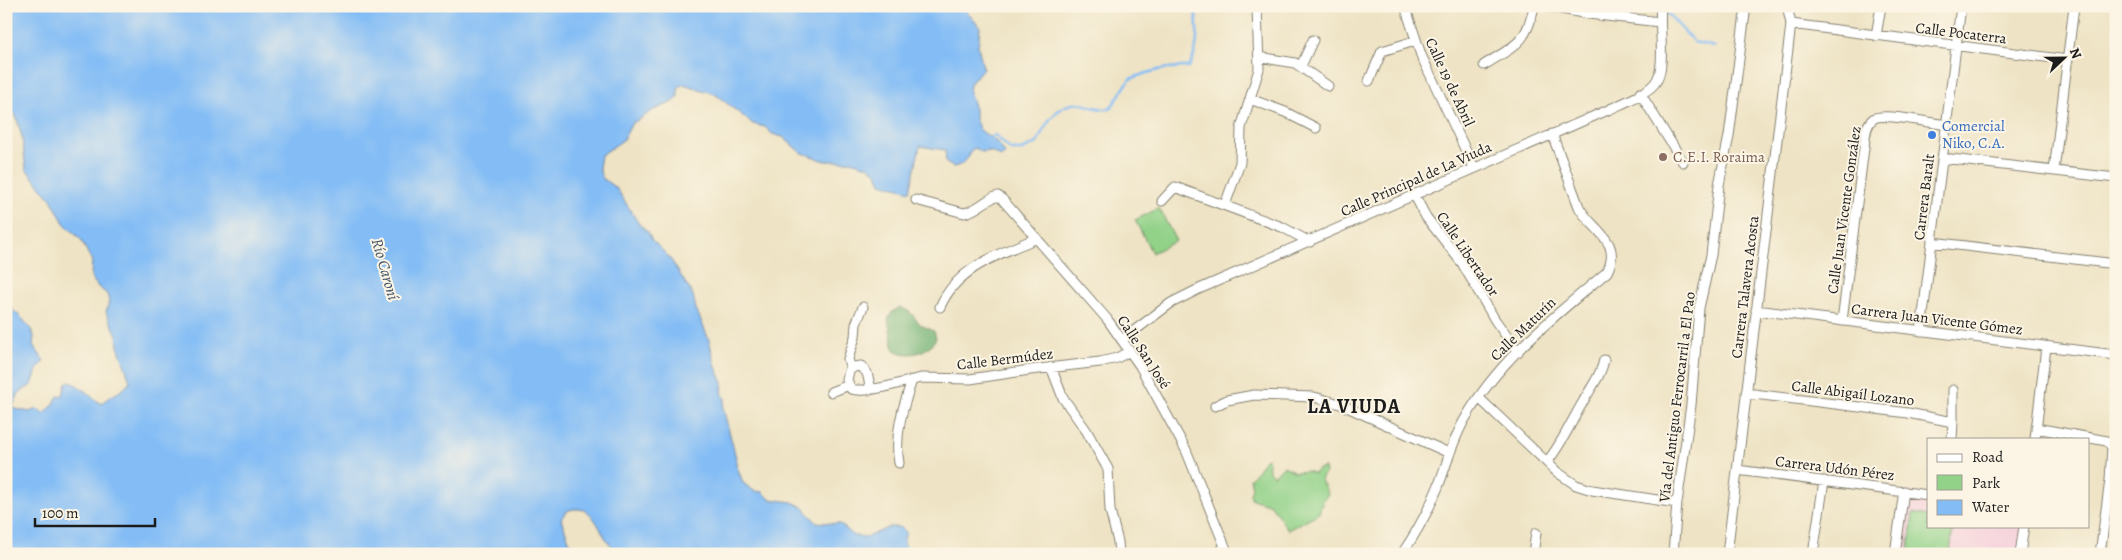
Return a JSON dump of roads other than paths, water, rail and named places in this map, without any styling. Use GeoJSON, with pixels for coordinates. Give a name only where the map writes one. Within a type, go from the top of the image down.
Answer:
{"type":"FeatureCollection","features":[{"type":"Feature","properties":{"kind":"street"},"geometry":{"type":"LineString","coordinates":[[1225,205],[1240,162],[1242,149],[1241,128],[1257,78],[1259,57],[1257,6]]}},
{"type":"Feature","properties":{"kind":"street","name":"Calle 19 de Abril"},"geometry":{"type":"LineString","coordinates":[[1405,6],[1415,41],[1429,75],[1474,168]]}},
{"type":"Feature","properties":{"kind":"street"},"geometry":{"type":"LineString","coordinates":[[1484,65],[1523,39],[1530,25],[1534,6]]}},
{"type":"Feature","properties":{"kind":"street"},"geometry":{"type":"LineString","coordinates":[[1546,6],[1588,14],[1660,14]]}},
{"type":"Feature","properties":{"kind":"street","name":"Vía del Antiguo Ferrocarril a El Pao"},"geometry":{"type":"LineString","coordinates":[[1673,554],[1699,308],[1711,255],[1719,185],[1729,136],[1746,6]]}},
{"type":"Feature","properties":{"kind":"street","name":"Carrera Talavera Acosta"},"geometry":{"type":"LineString","coordinates":[[1727,554],[1791,24],[1787,6]]}},
{"type":"Feature","properties":{"kind":"street"},"geometry":{"type":"LineString","coordinates":[[1876,36],[1881,6]]}},
{"type":"Feature","properties":{"kind":"street","name":"Carrera Baralt"},"geometry":{"type":"LineString","coordinates":[[1921,331],[1961,6]]}},
{"type":"Feature","properties":{"kind":"street"},"geometry":{"type":"LineString","coordinates":[[2054,171],[2074,6]]}},
{"type":"Feature","properties":{"kind":"street","name":"Calle Principal de La Viuda"},"geometry":{"type":"LineString","coordinates":[[1122,340],[1180,298],[1625,102],[1640,93],[1655,83],[1658,76],[1660,14]]}},
{"type":"Feature","properties":{"kind":"street","name":"Calle Pocaterra"},"geometry":{"type":"LineString","coordinates":[[1791,24],[2068,60]]}},
{"type":"Feature","properties":{"kind":"street"},"geometry":{"type":"LineString","coordinates":[[1301,66],[1313,40]]}},
{"type":"Feature","properties":{"kind":"street"},"geometry":{"type":"LineString","coordinates":[[1369,82],[1382,51],[1415,41]]}},
{"type":"Feature","properties":{"kind":"street"},"geometry":{"type":"LineString","coordinates":[[1259,57],[1288,60],[1301,66],[1328,86]]}},
{"type":"Feature","properties":{"kind":"street"},"geometry":{"type":"LineString","coordinates":[[1640,93],[1683,162]]}},
{"type":"Feature","properties":{"kind":"street"},"geometry":{"type":"LineString","coordinates":[[1250,99],[1285,112],[1316,128]]}},
{"type":"Feature","properties":{"kind":"street","name":"Calle Juan Vicente González"},"geometry":{"type":"LineString","coordinates":[[1842,321],[1864,148],[1870,122],[1875,117],[1887,116],[1946,125]]}},
{"type":"Feature","properties":{"kind":"street","name":"Calle Maturín"},"geometry":{"type":"LineString","coordinates":[[1402,554],[1417,530],[1437,488],[1449,453],[1466,418],[1497,373],[1568,304],[1607,272],[1611,260],[1611,251],[1607,238],[1585,217],[1579,207],[1552,134]]}},
{"type":"Feature","properties":{"kind":"street"},"geometry":{"type":"LineString","coordinates":[[1942,158],[2116,178]]}},
{"type":"Feature","properties":{"kind":"street"},"geometry":{"type":"LineString","coordinates":[[1162,201],[1175,187],[1282,228],[1310,242]]}},
{"type":"Feature","properties":{"kind":"street","name":"Calle Libertador"},"geometry":{"type":"LineString","coordinates":[[1414,194],[1426,217],[1462,263],[1495,320],[1518,352]]}},
{"type":"Feature","properties":{"kind":"street","name":"Calle San José"},"geometry":{"type":"LineString","coordinates":[[916,200],[964,213],[973,210],[992,197],[998,196],[1002,198],[1122,340],[1148,379],[1186,450],[1227,550]]}},
{"type":"Feature","properties":{"kind":"street"},"geometry":{"type":"LineString","coordinates":[[940,307],[951,288],[977,265],[998,253],[1037,238]]}},
{"type":"Feature","properties":{"kind":"street"},"geometry":{"type":"LineString","coordinates":[[1932,242],[2116,264]]}},
{"type":"Feature","properties":{"kind":"street"},"geometry":{"type":"LineString","coordinates":[[851,369],[848,359],[855,337],[856,324],[863,307]]}},
{"type":"Feature","properties":{"kind":"street","name":"Carrera Juan Vicente Gómez"},"geometry":{"type":"LineString","coordinates":[[1756,310],[2116,355]]}},
{"type":"Feature","properties":{"kind":"street"},"geometry":{"type":"LineString","coordinates":[[2035,438],[2046,346]]}},
{"type":"Feature","properties":{"kind":"street","name":"Calle Bermúdez"},"geometry":{"type":"LineString","coordinates":[[831,392],[851,387],[871,389],[929,378],[970,379],[1111,360],[1130,351]]}},
{"type":"Feature","properties":{"kind":"street"},"geometry":{"type":"LineString","coordinates":[[1546,462],[1560,445],[1583,401],[1599,376],[1604,360]]}},
{"type":"Feature","properties":{"kind":"street"},"geometry":{"type":"LineString","coordinates":[[851,387],[847,375],[851,369],[858,366],[864,369],[871,389]]}},
{"type":"Feature","properties":{"kind":"street"},"geometry":{"type":"LineString","coordinates":[[1051,367],[1063,398],[1086,430],[1108,469],[1110,510],[1119,554]]}},
{"type":"Feature","properties":{"kind":"street"},"geometry":{"type":"LineString","coordinates":[[899,463],[897,446],[899,427],[912,380]]}},
{"type":"Feature","properties":{"kind":"street"},"geometry":{"type":"LineString","coordinates":[[1952,438],[1953,390]]}},
{"type":"Feature","properties":{"kind":"street","name":"Calle Abigaíl Lozano"},"geometry":{"type":"LineString","coordinates":[[1746,393],[1908,414],[1953,423]]}},
{"type":"Feature","properties":{"kind":"street"},"geometry":{"type":"LineString","coordinates":[[1215,406],[1227,400],[1254,395],[1314,397],[1348,407],[1449,453]]}},
{"type":"Feature","properties":{"kind":"street"},"geometry":{"type":"LineString","coordinates":[[1479,398],[1546,462],[1569,480],[1583,487],[1677,503]]}},
{"type":"Feature","properties":{"kind":"street"},"geometry":{"type":"LineString","coordinates":[[2036,428],[2107,441],[2114,448],[2100,554]]}},
{"type":"Feature","properties":{"kind":"street","name":"Carrera Udón Pérez"},"geometry":{"type":"LineString","coordinates":[[1737,470],[1927,495]]}},
{"type":"Feature","properties":{"kind":"street"},"geometry":{"type":"LineString","coordinates":[[1813,554],[1824,480]]}},
{"type":"Feature","properties":{"kind":"street"},"geometry":{"type":"LineString","coordinates":[[1895,554],[1904,491]]}},
{"type":"Feature","properties":{"kind":"street"},"geometry":{"type":"LineString","coordinates":[[2020,554],[2024,528]]}},
{"type":"Feature","properties":{"kind":"street"},"geometry":{"type":"LineString","coordinates":[[1533,554],[1536,533]]}},
{"type":"Feature","properties":{"kind":"street"},"geometry":{"type":"LineString","coordinates":[[1217,554],[1227,550]]}},
{"type":"Feature","properties":{"kind":"water","name":"Río Caroní"},"geometry":{"type":"Polygon","coordinates":[[[6,6],[820,6],[829,12],[833,12],[838,6],[962,6],[980,27],[978,46],[983,68],[970,84],[969,92],[975,109],[975,119],[980,130],[998,143],[1005,154],[1001,157],[990,151],[982,152],[975,148],[971,150],[963,163],[953,167],[946,163],[945,150],[920,146],[910,191],[881,183],[877,173],[868,166],[850,161],[825,161],[800,152],[783,137],[772,134],[765,127],[753,124],[715,94],[683,84],[678,88],[678,98],[632,123],[623,140],[601,155],[599,168],[602,178],[617,189],[639,224],[669,257],[693,295],[696,309],[709,340],[716,367],[723,383],[722,392],[725,399],[723,408],[736,464],[743,483],[754,491],[763,492],[770,499],[792,502],[803,507],[816,522],[840,524],[854,536],[867,537],[890,527],[900,527],[906,532],[905,546],[916,554],[622,554],[610,544],[588,512],[576,509],[567,511],[561,519],[574,554],[6,554],[6,306],[18,314],[33,332],[33,345],[44,361],[37,370],[32,385],[19,393],[12,408],[29,412],[37,409],[44,414],[54,404],[57,397],[63,395],[66,383],[70,381],[101,404],[124,388],[130,381],[118,346],[117,335],[106,312],[109,301],[107,294],[98,287],[91,277],[92,261],[81,240],[64,223],[51,199],[26,169],[22,137],[17,119],[6,100],[6,6]]]}},
{"type":"Feature","properties":{"kind":"waterway"},"geometry":{"type":"LineString","coordinates":[[987,139],[995,135],[1011,150],[1022,150],[1037,143],[1048,122],[1059,110],[1066,106],[1082,104],[1110,109],[1130,79],[1159,70],[1189,67],[1195,53],[1197,37],[1197,21],[1194,6]]}},
{"type":"Feature","properties":{"kind":"waterway"},"geometry":{"type":"LineString","coordinates":[[1650,6],[1670,16],[1694,42],[1715,47]]}},
{"type":"Feature","properties":{"kind":"place","name":"Comercial Niko, C.A."},"geometry":{"type":"Point","coordinates":[1932,135]}},
{"type":"Feature","properties":{"kind":"place","name":"C.E.I. Roraima"},"geometry":{"type":"Point","coordinates":[1663,157]}},
{"type":"Feature","properties":{"kind":"district","name":"LA VIUDA"},"geometry":{"type":"Point","coordinates":[1354,406]}}]}
